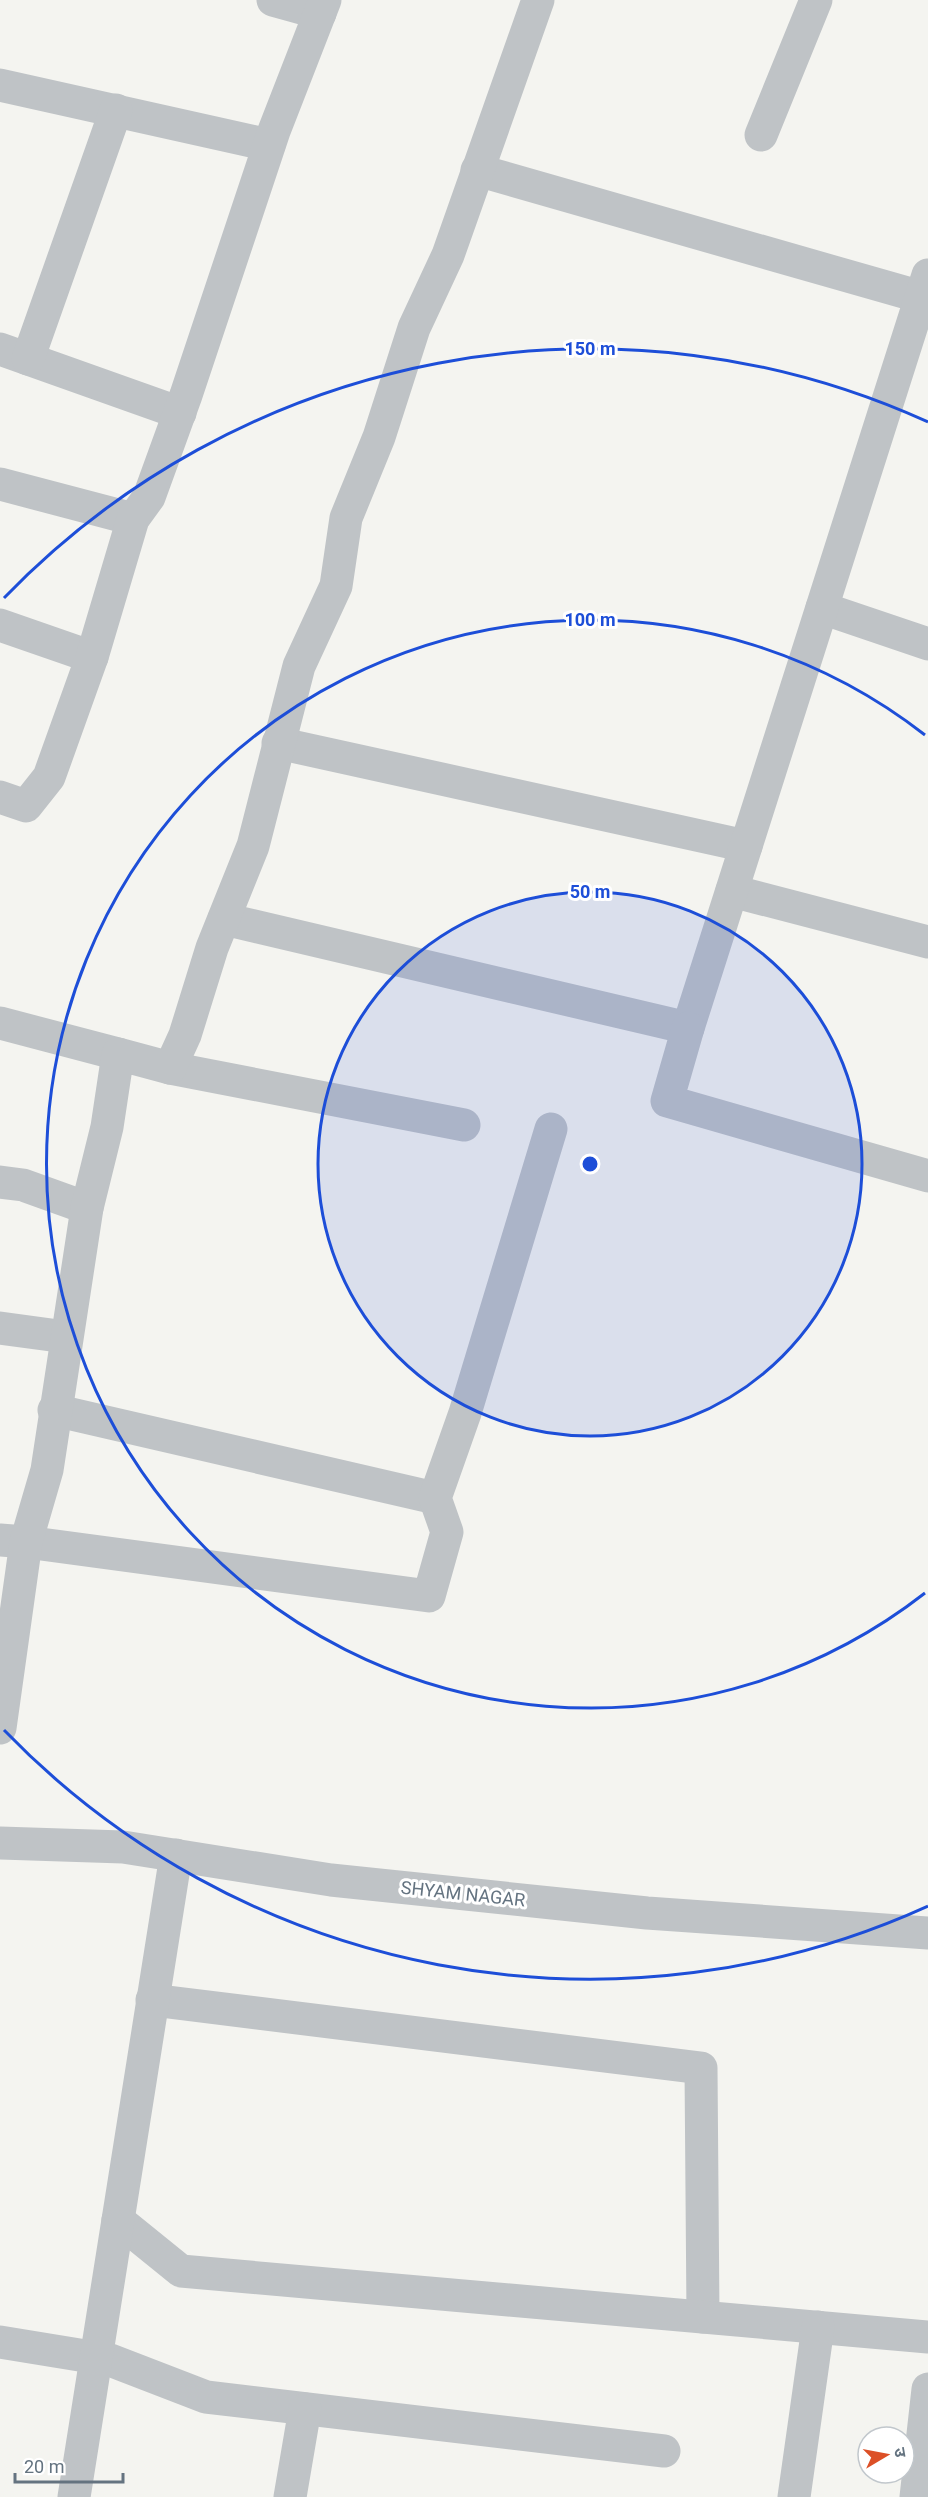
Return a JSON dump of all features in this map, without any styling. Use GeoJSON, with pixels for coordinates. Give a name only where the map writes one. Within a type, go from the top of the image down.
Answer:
{"type":"FeatureCollection","features":[{"type":"Feature","properties":{"kind":"street"},"geometry":{"type":"LineString","coordinates":[[0,797],[26,806],[49,777],[92,657],[134,519],[149,497],[180,413],[269,145],[322,7],[273,0]]}},
{"type":"Feature","properties":{"kind":"street"},"geometry":{"type":"LineString","coordinates":[[170,1068],[185,1035],[212,948],[253,846],[299,666],[336,586],[346,518],[379,437],[414,328],[448,255],[538,0]]}},
{"type":"Feature","properties":{"kind":"street"},"geometry":{"type":"LineString","coordinates":[[761,135],[816,0]]}},
{"type":"Feature","properties":{"kind":"street"},"geometry":{"type":"LineString","coordinates":[[0,84],[269,145]]}},
{"type":"Feature","properties":{"kind":"street"},"geometry":{"type":"LineString","coordinates":[[116,110],[14,354],[180,413]]}},
{"type":"Feature","properties":{"kind":"street"},"geometry":{"type":"LineString","coordinates":[[477,170],[926,290],[822,608],[688,1028],[667,1101],[928,1176]]}},
{"type":"Feature","properties":{"kind":"street"},"geometry":{"type":"LineString","coordinates":[[0,484],[134,519]]}},
{"type":"Feature","properties":{"kind":"street"},"geometry":{"type":"LineString","coordinates":[[822,608],[928,644]]}},
{"type":"Feature","properties":{"kind":"street"},"geometry":{"type":"LineString","coordinates":[[0,625],[92,657]]}},
{"type":"Feature","properties":{"kind":"street"},"geometry":{"type":"LineString","coordinates":[[278,743],[746,846]]}},
{"type":"Feature","properties":{"kind":"street"},"geometry":{"type":"LineString","coordinates":[[732,891],[928,942]]}},
{"type":"Feature","properties":{"kind":"street"},"geometry":{"type":"LineString","coordinates":[[224,919],[688,1028]]}},
{"type":"Feature","properties":{"kind":"street"},"geometry":{"type":"LineString","coordinates":[[0,1023],[170,1068],[464,1125]]}},
{"type":"Feature","properties":{"kind":"street"},"geometry":{"type":"LineString","coordinates":[[0,1728],[13,1541],[47,1470],[54,1410],[87,1208],[106,1127],[118,1054]]}},
{"type":"Feature","properties":{"kind":"street"},"geometry":{"type":"LineString","coordinates":[[13,1541],[429,1596],[447,1532],[435,1498],[465,1413],[551,1129]]}},
{"type":"Feature","properties":{"kind":"street"},"geometry":{"type":"LineString","coordinates":[[0,1182],[23,1185],[87,1208]]}},
{"type":"Feature","properties":{"kind":"street"},"geometry":{"type":"LineString","coordinates":[[0,1329],[66,1337]]}},
{"type":"Feature","properties":{"kind":"street"},"geometry":{"type":"LineString","coordinates":[[54,1410],[435,1498]]}},
{"type":"Feature","properties":{"kind":"street","name":"SHYAM NAGAR"},"geometry":{"type":"LineString","coordinates":[[0,1843],[123,1847],[331,1880],[647,1913],[928,1933]]}},
{"type":"Feature","properties":{"kind":"street"},"geometry":{"type":"LineString","coordinates":[[74,2497],[176,1855]]}},
{"type":"Feature","properties":{"kind":"street"},"geometry":{"type":"LineString","coordinates":[[152,2000],[701,2068],[703,2317]]}},
{"type":"Feature","properties":{"kind":"street"},"geometry":{"type":"LineString","coordinates":[[118,2220],[181,2271],[928,2337]]}},
{"type":"Feature","properties":{"kind":"street"},"geometry":{"type":"LineString","coordinates":[[794,2497],[818,2327]]}},
{"type":"Feature","properties":{"kind":"street"},"geometry":{"type":"LineString","coordinates":[[0,2342],[96,2356],[206,2397],[664,2451]]}},
{"type":"Feature","properties":{"kind":"street"},"geometry":{"type":"LineString","coordinates":[[916,2497],[928,2389]]}},
{"type":"Feature","properties":{"kind":"street"},"geometry":{"type":"LineString","coordinates":[[290,2497],[305,2409]]}}]}
